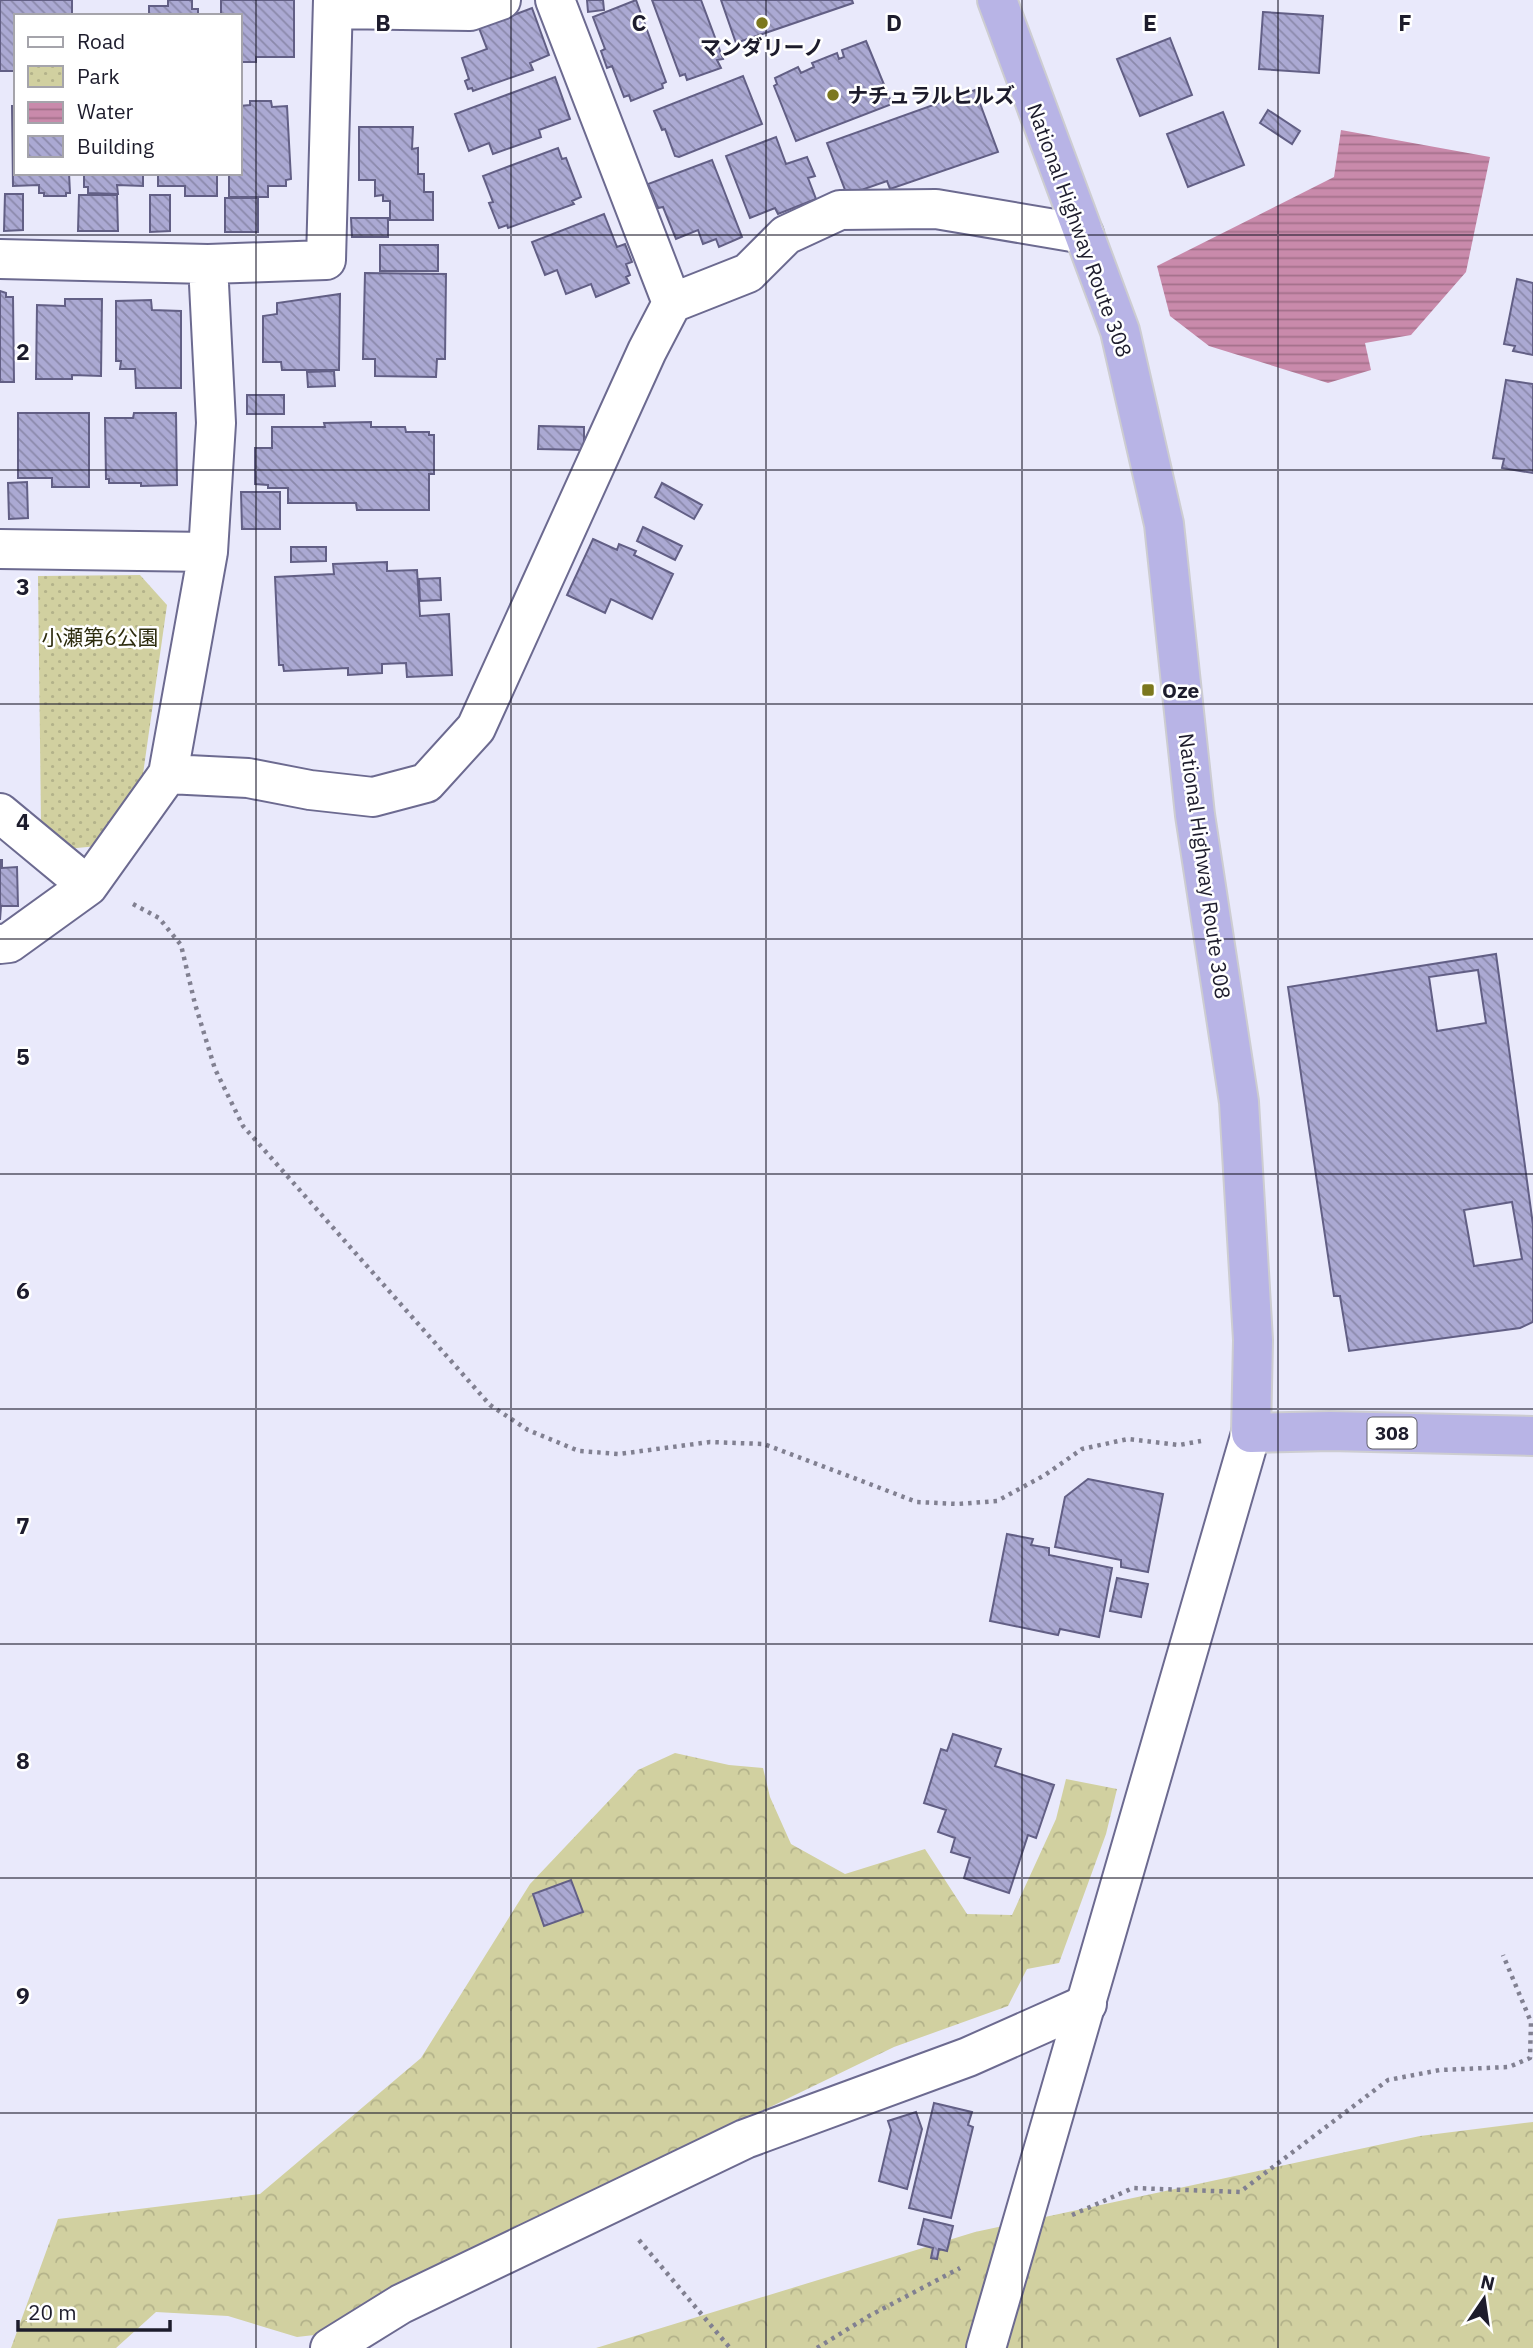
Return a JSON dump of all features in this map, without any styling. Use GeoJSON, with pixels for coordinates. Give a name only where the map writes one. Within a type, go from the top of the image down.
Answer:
{"type":"FeatureCollection","features":[{"type":"Feature","properties":{"kind":"highway","name":"National Highway Route 308"},"geometry":{"type":"LineString","coordinates":[[997,0],[1120,331],[1164,524],[1195,814],[1240,1102],[1253,1340],[1251,1433]]}},
{"type":"Feature","properties":{"kind":"highway","name":"308"},"geometry":{"type":"LineString","coordinates":[[1251,1433],[1330,1431],[1533,1436]]}},
{"type":"Feature","properties":{"kind":"street"},"geometry":{"type":"LineString","coordinates":[[0,259],[208,264],[326,260],[333,4],[470,11],[501,0]]}},
{"type":"Feature","properties":{"kind":"street"},"geometry":{"type":"LineString","coordinates":[[555,0],[672,303]]}},
{"type":"Feature","properties":{"kind":"street"},"geometry":{"type":"LineString","coordinates":[[168,774],[248,778],[310,790],[373,797],[426,783],[476,728],[647,351],[672,303],[748,273],[786,235],[840,210],[936,209],[1084,234]]}},
{"type":"Feature","properties":{"kind":"street"},"geometry":{"type":"LineString","coordinates":[[0,944],[9,943],[88,886],[168,774],[208,552],[216,423],[208,264]]}},
{"type":"Feature","properties":{"kind":"street"},"geometry":{"type":"LineString","coordinates":[[0,549],[208,552]]}},
{"type":"Feature","properties":{"kind":"street"},"geometry":{"type":"LineString","coordinates":[[0,813],[88,886]]}},
{"type":"Feature","properties":{"kind":"street"},"geometry":{"type":"LineString","coordinates":[[986,2348],[1251,1433]]}},
{"type":"Feature","properties":{"kind":"street"},"geometry":{"type":"LineString","coordinates":[[330,2348],[401,2304],[745,2139],[968,2057],[1087,2004]]}},
{"type":"Feature","properties":{"kind":"path"},"geometry":{"type":"LineString","coordinates":[[88,886],[125,900],[159,918],[167,927],[181,945],[215,1069],[243,1126],[490,1405],[528,1430],[579,1451],[619,1454],[710,1443],[764,1444],[917,1502],[958,1504],[997,1501],[1045,1475],[1082,1449],[1128,1439],[1179,1445],[1251,1433]]}},
{"type":"Feature","properties":{"kind":"path"},"geometry":{"type":"LineString","coordinates":[[817,2348],[939,2278],[1133,2188],[1240,2192],[1388,2080],[1440,2070],[1509,2067],[1530,2058],[1531,2022],[1503,1955]]}},
{"type":"Feature","properties":{"kind":"path"},"geometry":{"type":"LineString","coordinates":[[609,2204],[730,2348]]}},
{"type":"Feature","properties":{"kind":"green space","name":"小瀬第6公園"},"geometry":{"type":"Polygon","coordinates":[[[140,575],[167,605],[143,774],[98,846],[66,849],[41,823],[38,576],[140,575]]]}},
{"type":"Feature","properties":{"kind":"green space"},"geometry":{"type":"Polygon","coordinates":[[[675,1753],[729,1765],[763,1768],[770,1797],[791,1844],[845,1874],[925,1849],[967,1914],[1012,1915],[1056,1819],[1066,1779],[1117,1789],[1106,1834],[1059,1963],[1027,1969],[1008,2006],[894,2047],[482,2247],[323,2334],[297,2337],[228,2316],[156,2312],[116,2348],[11,2348],[58,2219],[260,2194],[421,2058],[530,1884],[638,1770],[675,1753]]]}},
{"type":"Feature","properties":{"kind":"green space"},"geometry":{"type":"Polygon","coordinates":[[[1533,2122],[1533,2348],[596,2348],[975,2232],[1420,2136],[1533,2122]]]}},
{"type":"Feature","properties":{"kind":"water"},"geometry":{"type":"Polygon","coordinates":[[[1341,130],[1490,157],[1466,272],[1411,335],[1365,343],[1371,370],[1328,383],[1209,346],[1170,316],[1157,266],[1334,177],[1341,130]]]}},
{"type":"Feature","properties":{"kind":"building"},"geometry":{"type":"Polygon","coordinates":[[[0,0],[72,0],[72,14],[14,14],[14,71],[0,71],[0,0]]]}},
{"type":"Feature","properties":{"kind":"building"},"geometry":{"type":"Polygon","coordinates":[[[168,0],[192,0],[192,9],[198,9],[198,14],[149,14],[149,6],[168,6],[168,0]]]}},
{"type":"Feature","properties":{"kind":"building"},"geometry":{"type":"Polygon","coordinates":[[[221,0],[294,0],[294,57],[256,57],[256,62],[242,62],[242,14],[221,14],[221,0]]]}},
{"type":"Feature","properties":{"kind":"building"},"geometry":{"type":"Polygon","coordinates":[[[587,0],[603,0],[604,10],[588,12],[587,0]]]}},
{"type":"Feature","properties":{"kind":"building"},"geometry":{"type":"Polygon","coordinates":[[[636,0],[666,82],[662,84],[663,88],[631,101],[629,95],[624,97],[612,66],[607,68],[601,51],[605,49],[593,17],[636,0]]]}},
{"type":"Feature","properties":{"kind":"building"},"geometry":{"type":"Polygon","coordinates":[[[652,0],[701,0],[723,59],[717,60],[721,68],[687,80],[685,74],[680,76],[652,0]]]}},
{"type":"Feature","properties":{"kind":"building","name":"マンダリーノ"},"geometry":{"type":"Polygon","coordinates":[[[721,0],[852,0],[853,3],[736,43],[721,0]]]}},
{"type":"Feature","properties":{"kind":"building"},"geometry":{"type":"Polygon","coordinates":[[[532,8],[549,55],[530,63],[533,70],[473,91],[472,88],[468,89],[465,81],[469,79],[462,58],[487,49],[479,28],[532,8]]]}},
{"type":"Feature","properties":{"kind":"building"},"geometry":{"type":"Polygon","coordinates":[[[1263,12],[1323,16],[1319,73],[1259,69],[1263,12]]]}},
{"type":"Feature","properties":{"kind":"building"},"geometry":{"type":"Polygon","coordinates":[[[1170,38],[1192,95],[1140,116],[1117,59],[1170,38]]]}},
{"type":"Feature","properties":{"kind":"building","name":"ナチュラルヒルズ"},"geometry":{"type":"Polygon","coordinates":[[[866,41],[892,104],[796,141],[774,86],[777,84],[775,78],[798,67],[801,73],[814,67],[812,63],[837,53],[839,59],[844,57],[842,50],[866,41]]]}},
{"type":"Feature","properties":{"kind":"building"},"geometry":{"type":"Polygon","coordinates":[[[743,76],[762,124],[679,157],[675,156],[665,129],[662,130],[654,111],[743,76]]]}},
{"type":"Feature","properties":{"kind":"building"},"geometry":{"type":"Polygon","coordinates":[[[555,77],[570,119],[539,130],[541,137],[493,154],[489,143],[469,151],[455,114],[555,77]]]}},
{"type":"Feature","properties":{"kind":"building"},"geometry":{"type":"Polygon","coordinates":[[[975,90],[998,152],[890,189],[887,181],[847,195],[827,143],[975,90]]]}},
{"type":"Feature","properties":{"kind":"building"},"geometry":{"type":"Polygon","coordinates":[[[250,101],[271,101],[272,107],[287,106],[291,179],[286,180],[286,186],[268,186],[268,197],[229,197],[229,175],[242,175],[242,106],[250,105],[250,101]]]}},
{"type":"Feature","properties":{"kind":"building"},"geometry":{"type":"Polygon","coordinates":[[[14,106],[14,175],[69,175],[70,193],[66,193],[66,196],[44,196],[44,193],[39,193],[39,185],[13,186],[14,106]]]}},
{"type":"Feature","properties":{"kind":"building"},"geometry":{"type":"Polygon","coordinates":[[[1268,110],[1300,131],[1292,144],[1260,123],[1268,110]]]}},
{"type":"Feature","properties":{"kind":"building"},"geometry":{"type":"Polygon","coordinates":[[[1223,112],[1244,165],[1188,187],[1167,134],[1223,112]]]}},
{"type":"Feature","properties":{"kind":"building"},"geometry":{"type":"Polygon","coordinates":[[[359,127],[413,127],[412,149],[418,148],[418,174],[424,174],[424,192],[433,192],[433,220],[390,220],[390,201],[383,201],[383,195],[375,196],[375,180],[359,180],[359,127]]]}},
{"type":"Feature","properties":{"kind":"building"},"geometry":{"type":"Polygon","coordinates":[[[776,137],[786,164],[807,157],[815,176],[808,178],[816,199],[778,214],[775,208],[750,218],[726,156],[776,137]]]}},
{"type":"Feature","properties":{"kind":"building"},"geometry":{"type":"Polygon","coordinates":[[[558,148],[562,159],[566,158],[581,197],[572,201],[574,204],[508,228],[507,225],[499,228],[489,203],[493,202],[483,176],[558,148]]]}},
{"type":"Feature","properties":{"kind":"building"},"geometry":{"type":"Polygon","coordinates":[[[712,160],[742,237],[719,247],[716,239],[703,244],[698,230],[676,239],[663,207],[658,208],[648,184],[712,160]]]}},
{"type":"Feature","properties":{"kind":"building"},"geometry":{"type":"Polygon","coordinates":[[[84,175],[143,175],[143,186],[117,185],[118,194],[88,193],[88,187],[84,187],[84,175]]]}},
{"type":"Feature","properties":{"kind":"building"},"geometry":{"type":"Polygon","coordinates":[[[158,175],[217,175],[217,196],[185,196],[185,186],[158,186],[158,175]]]}},
{"type":"Feature","properties":{"kind":"building"},"geometry":{"type":"Polygon","coordinates":[[[5,194],[23,194],[23,230],[4,231],[5,194]]]}},
{"type":"Feature","properties":{"kind":"building"},"geometry":{"type":"Polygon","coordinates":[[[79,195],[117,195],[118,231],[78,231],[79,195]]]}},
{"type":"Feature","properties":{"kind":"building"},"geometry":{"type":"Polygon","coordinates":[[[150,195],[170,195],[170,231],[150,232],[150,195]]]}},
{"type":"Feature","properties":{"kind":"building"},"geometry":{"type":"Polygon","coordinates":[[[225,198],[258,198],[258,232],[225,232],[225,198]]]}},
{"type":"Feature","properties":{"kind":"building"},"geometry":{"type":"Polygon","coordinates":[[[604,214],[617,247],[625,244],[632,262],[626,264],[630,275],[626,277],[629,283],[596,297],[591,284],[566,294],[557,270],[545,275],[532,242],[604,214]]]}},
{"type":"Feature","properties":{"kind":"building"},"geometry":{"type":"Polygon","coordinates":[[[351,218],[388,218],[388,237],[352,237],[351,218]]]}},
{"type":"Feature","properties":{"kind":"building"},"geometry":{"type":"Polygon","coordinates":[[[380,245],[438,245],[438,271],[380,271],[380,245]]]}},
{"type":"Feature","properties":{"kind":"building"},"geometry":{"type":"Polygon","coordinates":[[[365,273],[446,274],[445,359],[437,359],[436,377],[375,376],[375,359],[363,359],[365,273]]]}},
{"type":"Feature","properties":{"kind":"building"},"geometry":{"type":"Polygon","coordinates":[[[1517,279],[1533,283],[1533,355],[1513,351],[1515,346],[1504,344],[1517,279]]]}},
{"type":"Feature","properties":{"kind":"building"},"geometry":{"type":"Polygon","coordinates":[[[0,291],[6,293],[6,297],[13,297],[14,382],[0,382],[0,291]]]}},
{"type":"Feature","properties":{"kind":"building"},"geometry":{"type":"Polygon","coordinates":[[[340,294],[339,370],[282,370],[281,362],[263,362],[263,316],[277,314],[277,303],[340,294]]]}},
{"type":"Feature","properties":{"kind":"building"},"geometry":{"type":"Polygon","coordinates":[[[65,299],[102,299],[101,376],[72,375],[72,379],[36,379],[37,305],[65,306],[65,299]]]}},
{"type":"Feature","properties":{"kind":"building"},"geometry":{"type":"Polygon","coordinates":[[[151,300],[152,310],[181,311],[181,388],[136,388],[135,369],[120,369],[121,361],[116,361],[116,301],[151,300]]]}},
{"type":"Feature","properties":{"kind":"building"},"geometry":{"type":"Polygon","coordinates":[[[334,371],[335,386],[308,387],[307,372],[334,371]]]}},
{"type":"Feature","properties":{"kind":"building"},"geometry":{"type":"Polygon","coordinates":[[[1506,380],[1533,384],[1533,473],[1502,468],[1504,459],[1493,458],[1506,380]]]}},
{"type":"Feature","properties":{"kind":"building"},"geometry":{"type":"Polygon","coordinates":[[[247,395],[284,395],[284,414],[247,414],[247,395]]]}},
{"type":"Feature","properties":{"kind":"building"},"geometry":{"type":"Polygon","coordinates":[[[18,413],[89,413],[89,487],[52,487],[52,478],[18,478],[18,413]]]}},
{"type":"Feature","properties":{"kind":"building"},"geometry":{"type":"Polygon","coordinates":[[[134,413],[176,413],[177,485],[141,486],[141,483],[109,483],[109,479],[106,479],[105,418],[133,418],[134,413]]]}},
{"type":"Feature","properties":{"kind":"building"},"geometry":{"type":"Polygon","coordinates":[[[371,422],[371,427],[405,427],[406,432],[429,432],[429,435],[434,435],[434,474],[429,474],[429,510],[357,510],[356,503],[288,503],[288,488],[268,488],[268,485],[255,484],[255,448],[272,448],[272,427],[325,427],[324,423],[371,422]]]}},
{"type":"Feature","properties":{"kind":"building"},"geometry":{"type":"Polygon","coordinates":[[[539,426],[584,427],[584,450],[538,449],[539,426]]]}},
{"type":"Feature","properties":{"kind":"building"},"geometry":{"type":"Polygon","coordinates":[[[27,482],[28,518],[9,519],[8,483],[27,482]]]}},
{"type":"Feature","properties":{"kind":"building"},"geometry":{"type":"Polygon","coordinates":[[[662,483],[702,505],[694,519],[655,497],[662,483]]]}},
{"type":"Feature","properties":{"kind":"building"},"geometry":{"type":"Polygon","coordinates":[[[241,492],[280,492],[280,529],[242,529],[241,492]]]}},
{"type":"Feature","properties":{"kind":"building"},"geometry":{"type":"Polygon","coordinates":[[[643,527],[682,546],[675,560],[637,541],[643,527]]]}},
{"type":"Feature","properties":{"kind":"building"},"geometry":{"type":"Polygon","coordinates":[[[593,539],[617,550],[619,544],[636,551],[634,555],[673,574],[652,619],[611,599],[605,613],[567,595],[593,539]]]}},
{"type":"Feature","properties":{"kind":"building"},"geometry":{"type":"Polygon","coordinates":[[[291,547],[326,547],[326,561],[291,562],[291,547]]]}},
{"type":"Feature","properties":{"kind":"building"},"geometry":{"type":"Polygon","coordinates":[[[387,562],[387,571],[417,570],[420,616],[449,614],[452,675],[407,677],[406,663],[382,664],[382,673],[348,675],[348,668],[284,671],[283,665],[279,665],[275,577],[334,574],[333,564],[387,562]]]}},
{"type":"Feature","properties":{"kind":"building"},"geometry":{"type":"Polygon","coordinates":[[[440,578],[441,600],[420,601],[419,579],[440,578]]]}},
{"type":"Feature","properties":{"kind":"building"},"geometry":{"type":"Polygon","coordinates":[[[0,860],[2,868],[17,867],[18,906],[1,906],[0,920],[0,860]]]}},
{"type":"Feature","properties":{"kind":"building"},"geometry":{"type":"Polygon","coordinates":[[[1496,954],[1533,1225],[1533,1322],[1520,1328],[1349,1351],[1340,1296],[1334,1296],[1288,987],[1496,954]],[[1478,970],[1429,977],[1437,1031],[1486,1023],[1478,970]],[[1512,1202],[1464,1210],[1474,1266],[1522,1259],[1512,1202]]]}},
{"type":"Feature","properties":{"kind":"building"},"geometry":{"type":"Polygon","coordinates":[[[1088,1479],[1163,1494],[1148,1572],[1121,1567],[1121,1560],[1055,1547],[1065,1497],[1088,1479]]]}},
{"type":"Feature","properties":{"kind":"building"},"geometry":{"type":"Polygon","coordinates":[[[1007,1534],[1033,1539],[1031,1545],[1049,1548],[1049,1555],[1112,1568],[1099,1637],[1060,1629],[1058,1635],[990,1621],[1007,1534]]]}},
{"type":"Feature","properties":{"kind":"building"},"geometry":{"type":"Polygon","coordinates":[[[1117,1578],[1148,1584],[1141,1617],[1110,1611],[1117,1578]]]}},
{"type":"Feature","properties":{"kind":"building"},"geometry":{"type":"Polygon","coordinates":[[[953,1734],[1001,1749],[995,1766],[1054,1785],[1036,1838],[1028,1835],[1009,1893],[964,1878],[970,1858],[951,1852],[955,1838],[938,1832],[946,1810],[924,1803],[941,1749],[947,1751],[953,1734]]]}},
{"type":"Feature","properties":{"kind":"building"},"geometry":{"type":"Polygon","coordinates":[[[571,1880],[583,1912],[544,1926],[533,1894],[571,1880]]]}},
{"type":"Feature","properties":{"kind":"building"},"geometry":{"type":"Polygon","coordinates":[[[934,2103],[972,2112],[968,2125],[973,2127],[951,2218],[909,2208],[934,2103]]]}},
{"type":"Feature","properties":{"kind":"building"},"geometry":{"type":"Polygon","coordinates":[[[916,2112],[922,2129],[907,2189],[879,2181],[891,2130],[888,2121],[916,2112]]]}},
{"type":"Feature","properties":{"kind":"building"},"geometry":{"type":"Polygon","coordinates":[[[924,2219],[953,2226],[947,2251],[939,2249],[937,2259],[931,2258],[933,2248],[918,2244],[924,2219]]]}},
{"type":"Feature","properties":{"kind":"place","name":"マンダリーノ"},"geometry":{"type":"Point","coordinates":[762,23]}},
{"type":"Feature","properties":{"kind":"place","name":"ナチュラルヒルズ"},"geometry":{"type":"Point","coordinates":[833,95]}},
{"type":"Feature","properties":{"kind":"place","name":"Oze"},"geometry":{"type":"Point","coordinates":[1148,690]}}]}
